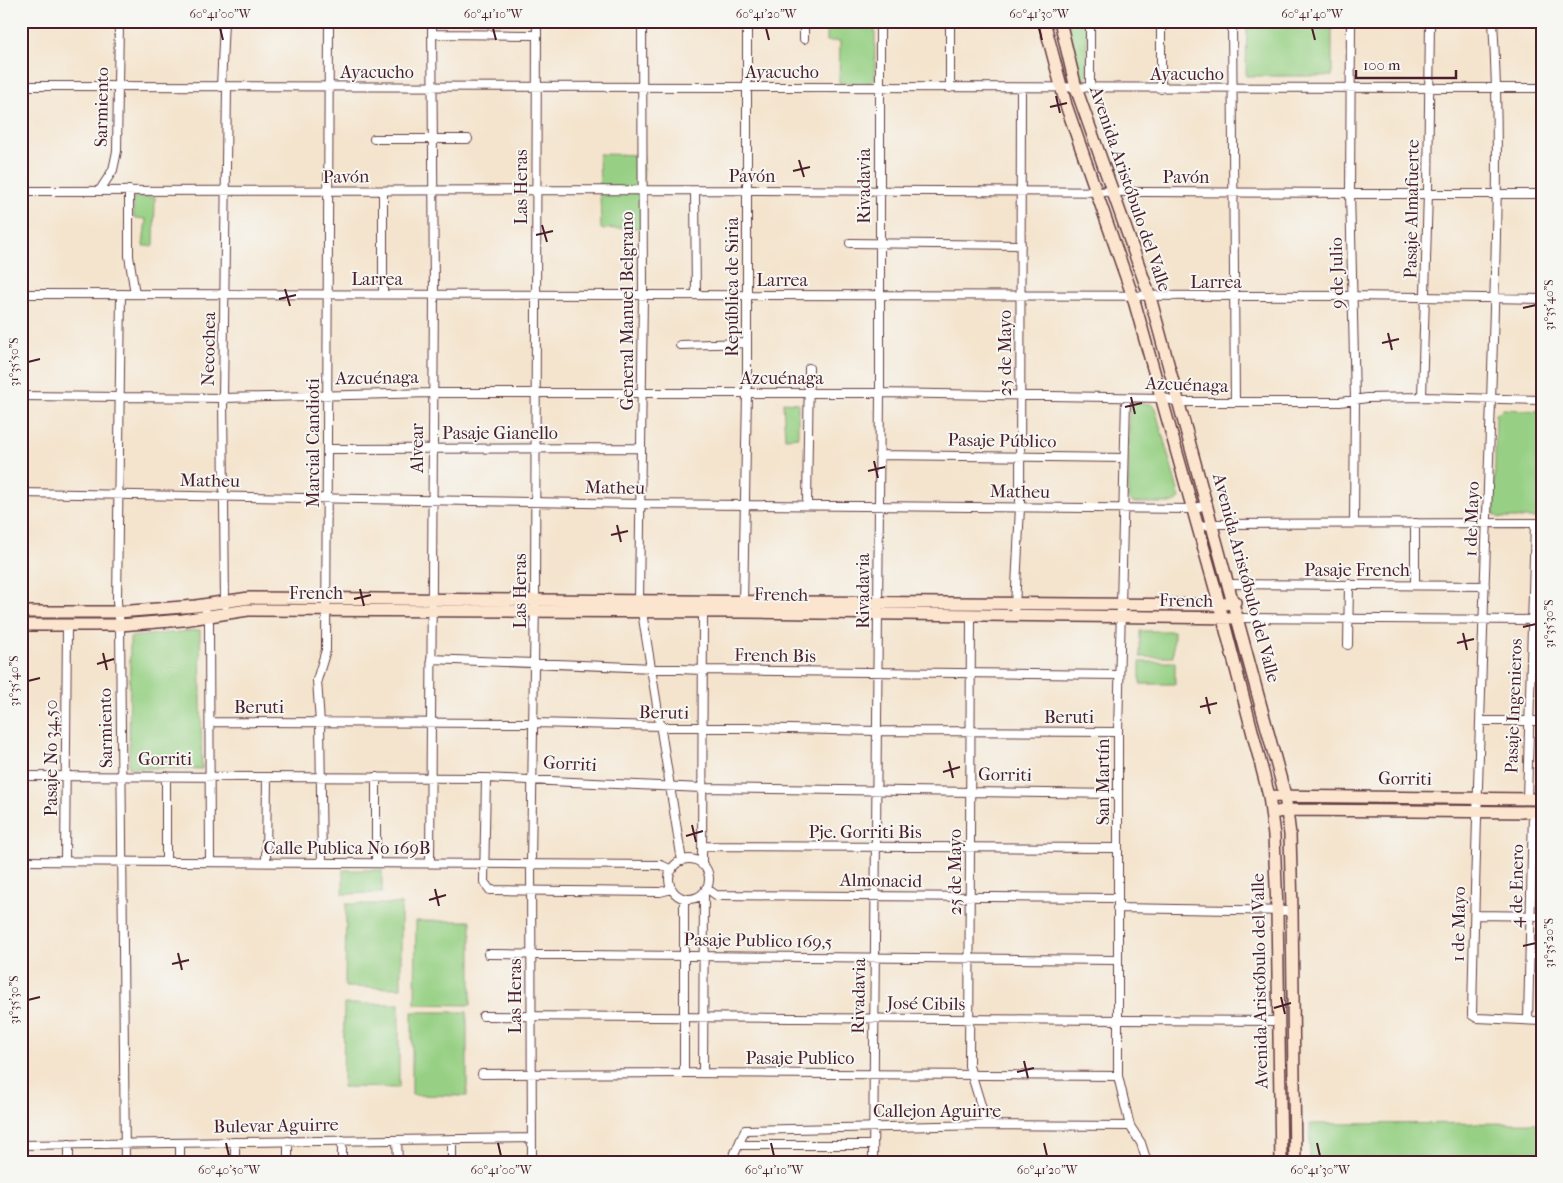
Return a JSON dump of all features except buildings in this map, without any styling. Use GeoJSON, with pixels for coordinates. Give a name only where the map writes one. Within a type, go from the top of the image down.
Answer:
{"type":"FeatureCollection","features":[{"type":"Feature","properties":{"kind":"main road","name":"Avenida Aristóbulo del Valle"},"geometry":{"type":"LineString","coordinates":[[1044,21],[1061,88],[1134,297],[1198,527],[1269,796],[1272,813],[1277,910],[1281,1162]]}},
{"type":"Feature","properties":{"kind":"main road","name":"Avenida Aristóbulo del Valle"},"geometry":{"type":"LineString","coordinates":[[1060,21],[1076,88],[1150,297],[1235,602],[1285,795],[1288,810],[1292,911],[1295,1162]]}},
{"type":"Feature","properties":{"kind":"main road","name":"French"},"geometry":{"type":"LineString","coordinates":[[21,612],[206,610],[225,606],[325,604],[878,608],[1015,604],[1219,605],[1235,602]]}},
{"type":"Feature","properties":{"kind":"main road","name":"French"},"geometry":{"type":"LineString","coordinates":[[641,606],[704,612],[743,607]]}},
{"type":"Feature","properties":{"kind":"main road","name":"French"},"geometry":{"type":"LineString","coordinates":[[878,608],[972,616],[1239,618]]}},
{"type":"Feature","properties":{"kind":"main road","name":"French"},"geometry":{"type":"LineString","coordinates":[[21,625],[120,625],[183,620],[206,610]]}},
{"type":"Feature","properties":{"kind":"main road","name":"Gorriti"},"geometry":{"type":"LineString","coordinates":[[1269,796],[1542,799]]}},
{"type":"Feature","properties":{"kind":"main road","name":"Gorriti"},"geometry":{"type":"LineString","coordinates":[[1272,813],[1288,810],[1538,812]]}},
{"type":"Feature","properties":{"kind":"street","name":"Sarmiento"},"geometry":{"type":"LineString","coordinates":[[100,190],[113,170],[115,160],[119,21]]}},
{"type":"Feature","properties":{"kind":"street","name":"Necochea"},"geometry":{"type":"LineString","coordinates":[[224,21],[226,192],[223,496],[225,606]]}},
{"type":"Feature","properties":{"kind":"street","name":"Marcial Candioti"},"geometry":{"type":"LineString","coordinates":[[322,863],[322,777],[317,680],[325,656],[329,449],[329,21]]}},
{"type":"Feature","properties":{"kind":"street","name":"Alvear"},"geometry":{"type":"LineString","coordinates":[[430,863],[434,294],[432,21]]}},
{"type":"Feature","properties":{"kind":"street","name":"Las Heras"},"geometry":{"type":"LineString","coordinates":[[532,1162],[530,1016],[535,606],[537,21]]}},
{"type":"Feature","properties":{"kind":"street","name":"General Manuel Belgrano"},"geometry":{"type":"LineString","coordinates":[[641,606],[642,21]]}},
{"type":"Feature","properties":{"kind":"street","name":"República de Siria"},"geometry":{"type":"LineString","coordinates":[[743,607],[747,393],[747,21]]}},
{"type":"Feature","properties":{"kind":"street"},"geometry":{"type":"LineString","coordinates":[[804,21],[804,38]]}},
{"type":"Feature","properties":{"kind":"street","name":"Rivadavia"},"geometry":{"type":"LineString","coordinates":[[873,1162],[874,846],[880,393],[880,21]]}},
{"type":"Feature","properties":{"kind":"street"},"geometry":{"type":"LineString","coordinates":[[950,21],[950,88]]}},
{"type":"Feature","properties":{"kind":"street"},"geometry":{"type":"LineString","coordinates":[[1090,21],[1090,88]]}},
{"type":"Feature","properties":{"kind":"street"},"geometry":{"type":"LineString","coordinates":[[1161,21],[1161,89]]}},
{"type":"Feature","properties":{"kind":"street"},"geometry":{"type":"LineString","coordinates":[[1232,21],[1235,297],[1234,402]]}},
{"type":"Feature","properties":{"kind":"street","name":"9 de Julio"},"geometry":{"type":"LineString","coordinates":[[1351,21],[1350,192],[1356,399],[1354,523]]}},
{"type":"Feature","properties":{"kind":"street","name":"Pasaje Almafuerte"},"geometry":{"type":"LineString","coordinates":[[1422,397],[1428,192],[1430,21]]}},
{"type":"Feature","properties":{"kind":"street","name":"1 de Mayo"},"geometry":{"type":"LineString","coordinates":[[1493,21],[1497,88],[1496,298],[1480,720],[1474,1017],[1528,1020]]}},
{"type":"Feature","properties":{"kind":"street"},"geometry":{"type":"LineString","coordinates":[[432,34],[536,34]]}},
{"type":"Feature","properties":{"kind":"street","name":"Ayacucho"},"geometry":{"type":"LineString","coordinates":[[21,86],[880,87],[1021,89],[1542,88]]}},
{"type":"Feature","properties":{"kind":"street","name":"25 de Mayo"},"geometry":{"type":"LineString","coordinates":[[1015,616],[1020,506],[1021,89]]}},
{"type":"Feature","properties":{"kind":"street"},"geometry":{"type":"LineString","coordinates":[[374,138],[468,138]]}},
{"type":"Feature","properties":{"kind":"street"},"geometry":{"type":"LineString","coordinates":[[128,190],[129,256],[134,294]]}},
{"type":"Feature","properties":{"kind":"street"},"geometry":{"type":"LineString","coordinates":[[695,190],[696,295]]}},
{"type":"Feature","properties":{"kind":"street","name":"Pavón"},"geometry":{"type":"LineString","coordinates":[[21,191],[536,192],[746,190],[1022,193],[1428,192],[1542,194]]}},
{"type":"Feature","properties":{"kind":"street"},"geometry":{"type":"LineString","coordinates":[[382,191],[383,294]]}},
{"type":"Feature","properties":{"kind":"street"},"geometry":{"type":"LineString","coordinates":[[850,243],[1021,245]]}},
{"type":"Feature","properties":{"kind":"street","name":"Larrea"},"geometry":{"type":"LineString","coordinates":[[21,294],[1424,296],[1542,299]]}},
{"type":"Feature","properties":{"kind":"street","name":"Sarmiento"},"geometry":{"type":"LineString","coordinates":[[121,294],[122,395],[118,612],[120,625],[122,776],[121,862],[125,1162]]}},
{"type":"Feature","properties":{"kind":"street"},"geometry":{"type":"LineString","coordinates":[[680,345],[747,343]]}},
{"type":"Feature","properties":{"kind":"street"},"geometry":{"type":"LineString","coordinates":[[808,504],[809,368]]}},
{"type":"Feature","properties":{"kind":"street","name":"Azcuénaga"},"geometry":{"type":"LineString","coordinates":[[21,396],[122,395],[223,398],[432,393],[880,393],[1163,398],[1180,402],[1340,402],[1356,399],[1422,397],[1542,400]]}},
{"type":"Feature","properties":{"kind":"street","name":"San Martín"},"geometry":{"type":"LineString","coordinates":[[1126,398],[1118,732],[1116,1021],[1118,1076],[1130,1126],[1141,1143],[1146,1162]]}},
{"type":"Feature","properties":{"kind":"street","name":"Pasaje Gianello"},"geometry":{"type":"LineString","coordinates":[[329,449],[641,448]]}},
{"type":"Feature","properties":{"kind":"street","name":"Pasaje Público"},"geometry":{"type":"LineString","coordinates":[[879,455],[1124,458]]}},
{"type":"Feature","properties":{"kind":"street","name":"Matheu"},"geometry":{"type":"LineString","coordinates":[[21,493],[640,504],[808,504],[1193,509],[1208,504]]}},
{"type":"Feature","properties":{"kind":"street"},"geometry":{"type":"LineString","coordinates":[[1415,585],[1416,523]]}},
{"type":"Feature","properties":{"kind":"street"},"geometry":{"type":"LineString","coordinates":[[1198,527],[1213,524],[1538,523]]}},
{"type":"Feature","properties":{"kind":"street","name":"Pasaje Ingenieros"},"geometry":{"type":"LineString","coordinates":[[1527,799],[1532,620],[1538,523]]}},
{"type":"Feature","properties":{"kind":"street","name":"Pasaje French"},"geometry":{"type":"LineString","coordinates":[[1230,584],[1485,586]]}},
{"type":"Feature","properties":{"kind":"street"},"geometry":{"type":"LineString","coordinates":[[1348,645],[1349,584]]}},
{"type":"Feature","properties":{"kind":"street"},"geometry":{"type":"LineString","coordinates":[[641,606],[682,861]]}},
{"type":"Feature","properties":{"kind":"street"},"geometry":{"type":"LineString","coordinates":[[206,610],[210,722],[210,862]]}},
{"type":"Feature","properties":{"kind":"street"},"geometry":{"type":"LineString","coordinates":[[702,1073],[705,890],[708,876],[702,865],[704,612]]}},
{"type":"Feature","properties":{"kind":"street","name":"25 de Mayo"},"geometry":{"type":"LineString","coordinates":[[972,616],[970,674],[969,1066],[987,1125]]}},
{"type":"Feature","properties":{"kind":"street","name":"French"},"geometry":{"type":"LineString","coordinates":[[1239,618],[1485,618],[1542,620]]}},
{"type":"Feature","properties":{"kind":"street","name":"Pasaje No 34,50"},"geometry":{"type":"LineString","coordinates":[[66,862],[67,626]]}},
{"type":"Feature","properties":{"kind":"street","name":"French Bis"},"geometry":{"type":"LineString","coordinates":[[431,659],[534,661],[703,670],[1119,675]]}},
{"type":"Feature","properties":{"kind":"street"},"geometry":{"type":"LineString","coordinates":[[1480,720],[1542,721]]}},
{"type":"Feature","properties":{"kind":"street","name":"Beruti"},"geometry":{"type":"LineString","coordinates":[[210,722],[533,723],[662,728],[1118,732]]}},
{"type":"Feature","properties":{"kind":"street","name":"Gorriti"},"geometry":{"type":"LineString","coordinates":[[21,776],[486,778],[702,788],[875,792],[1118,794]]}},
{"type":"Feature","properties":{"kind":"street"},"geometry":{"type":"LineString","coordinates":[[166,776],[166,862]]}},
{"type":"Feature","properties":{"kind":"street"},"geometry":{"type":"LineString","coordinates":[[266,862],[267,777]]}},
{"type":"Feature","properties":{"kind":"street"},"geometry":{"type":"LineString","coordinates":[[376,777],[376,863]]}},
{"type":"Feature","properties":{"kind":"street"},"geometry":{"type":"LineString","coordinates":[[486,778],[484,863],[484,882],[486,888],[490,890],[531,891],[660,892],[672,889]]}},
{"type":"Feature","properties":{"kind":"street","name":"4 de Enero"},"geometry":{"type":"LineString","coordinates":[[1528,1020],[1531,916],[1538,812]]}},
{"type":"Feature","properties":{"kind":"street","name":"Pje. Gorriti Bis"},"geometry":{"type":"LineString","coordinates":[[703,846],[1117,848]]}},
{"type":"Feature","properties":{"kind":"street"},"geometry":{"type":"LineString","coordinates":[[702,865],[692,860],[682,861],[672,870],[670,876],[672,889],[684,898],[695,898],[705,890]]}},
{"type":"Feature","properties":{"kind":"street","name":"Calle Publica No 169B"},"geometry":{"type":"LineString","coordinates":[[21,861],[531,863],[661,865],[672,870]]}},
{"type":"Feature","properties":{"kind":"street","name":"Almonacid"},"geometry":{"type":"LineString","coordinates":[[705,890],[716,895],[1117,898]]}},
{"type":"Feature","properties":{"kind":"street"},"geometry":{"type":"LineString","coordinates":[[684,898],[684,1073]]}},
{"type":"Feature","properties":{"kind":"street"},"geometry":{"type":"LineString","coordinates":[[1117,908],[1292,911]]}},
{"type":"Feature","properties":{"kind":"street"},"geometry":{"type":"LineString","coordinates":[[1475,915],[1542,916]]}},
{"type":"Feature","properties":{"kind":"street","name":"Pasaje Publico 169,5"},"geometry":{"type":"LineString","coordinates":[[488,954],[1117,960]]}},
{"type":"Feature","properties":{"kind":"street","name":"José Cibils"},"geometry":{"type":"LineString","coordinates":[[483,1016],[1279,1021]]}},
{"type":"Feature","properties":{"kind":"street"},"geometry":{"type":"LineString","coordinates":[[1528,1020],[1542,1021]]}},
{"type":"Feature","properties":{"kind":"street","name":"Pasaje Publico"},"geometry":{"type":"LineString","coordinates":[[482,1074],[873,1073],[1118,1076]]}},
{"type":"Feature","properties":{"kind":"street","name":"Callejon Aguirre"},"geometry":{"type":"LineString","coordinates":[[872,1145],[740,1145],[742,1132],[745,1130],[872,1126],[1130,1126]]}},
{"type":"Feature","properties":{"kind":"street","name":"Bulevar Aguirre"},"geometry":{"type":"LineString","coordinates":[[21,1145],[532,1138]]}},
{"type":"Feature","properties":{"kind":"street"},"geometry":{"type":"LineString","coordinates":[[452,1139],[452,1162]]}},
{"type":"Feature","properties":{"kind":"street"},"geometry":{"type":"LineString","coordinates":[[342,1140],[342,1162]]}},
{"type":"Feature","properties":{"kind":"street"},"geometry":{"type":"LineString","coordinates":[[397,1140],[398,1162]]}},
{"type":"Feature","properties":{"kind":"street"},"geometry":{"type":"LineString","coordinates":[[288,1141],[288,1162]]}},
{"type":"Feature","properties":{"kind":"street"},"geometry":{"type":"LineString","coordinates":[[235,1142],[235,1162]]}},
{"type":"Feature","properties":{"kind":"street"},"geometry":{"type":"LineString","coordinates":[[180,1143],[180,1162]]}},
{"type":"Feature","properties":{"kind":"street"},"geometry":{"type":"LineString","coordinates":[[69,1144],[70,1162]]}},
{"type":"Feature","properties":{"kind":"street"},"geometry":{"type":"LineString","coordinates":[[731,1162],[740,1145]]}},
{"type":"Feature","properties":{"kind":"green space"},"geometry":{"type":"Polygon","coordinates":[[[827,21],[875,21],[875,78],[871,83],[839,83],[840,41],[827,41],[827,21]]]}},
{"type":"Feature","properties":{"kind":"green space"},"geometry":{"type":"Polygon","coordinates":[[[1065,21],[1087,21],[1087,78],[1083,82],[1080,82],[1065,21]]]}},
{"type":"Feature","properties":{"kind":"green space"},"geometry":{"type":"Polygon","coordinates":[[[1247,21],[1332,21],[1332,76],[1246,76],[1247,21]]]}},
{"type":"Feature","properties":{"kind":"green space"},"geometry":{"type":"Polygon","coordinates":[[[599,154],[643,155],[643,228],[601,229],[599,154]]]}},
{"type":"Feature","properties":{"kind":"green space"},"geometry":{"type":"Polygon","coordinates":[[[133,197],[155,197],[154,246],[143,246],[146,219],[134,218],[133,197]]]}},
{"type":"Feature","properties":{"kind":"green space"},"geometry":{"type":"Polygon","coordinates":[[[783,402],[798,403],[798,437],[785,438],[783,402]]]}},
{"type":"Feature","properties":{"kind":"green space"},"geometry":{"type":"Polygon","coordinates":[[[1134,403],[1151,404],[1155,408],[1180,498],[1174,503],[1134,503],[1128,499],[1129,406],[1134,403]]]}},
{"type":"Feature","properties":{"kind":"green space"},"geometry":{"type":"Polygon","coordinates":[[[1503,409],[1542,411],[1542,518],[1499,518],[1494,514],[1496,414],[1503,409]]]}},
{"type":"Feature","properties":{"kind":"green space"},"geometry":{"type":"Polygon","coordinates":[[[200,630],[202,769],[129,768],[130,637],[200,630]]]}},
{"type":"Feature","properties":{"kind":"green space"},"geometry":{"type":"Polygon","coordinates":[[[1140,631],[1174,631],[1173,657],[1140,657],[1140,631]]]}},
{"type":"Feature","properties":{"kind":"green space"},"geometry":{"type":"Polygon","coordinates":[[[1140,662],[1175,662],[1175,684],[1140,684],[1140,662]]]}},
{"type":"Feature","properties":{"kind":"green space"},"geometry":{"type":"Polygon","coordinates":[[[343,870],[382,870],[382,893],[343,894],[343,870]]]}},
{"type":"Feature","properties":{"kind":"green space"},"geometry":{"type":"Polygon","coordinates":[[[346,904],[401,904],[401,988],[345,987],[346,904]]]}},
{"type":"Feature","properties":{"kind":"green space"},"geometry":{"type":"Polygon","coordinates":[[[416,921],[471,921],[471,1005],[415,1004],[416,921]]]}},
{"type":"Feature","properties":{"kind":"green space"},"geometry":{"type":"Polygon","coordinates":[[[344,1004],[399,1004],[399,1088],[343,1087],[344,1004]]]}},
{"type":"Feature","properties":{"kind":"green space"},"geometry":{"type":"Polygon","coordinates":[[[412,1012],[467,1012],[467,1096],[412,1095],[412,1012]]]}},
{"type":"Feature","properties":{"kind":"green space"},"geometry":{"type":"Polygon","coordinates":[[[1542,1123],[1542,1162],[1310,1162],[1310,1124],[1542,1123]]]}}]}
